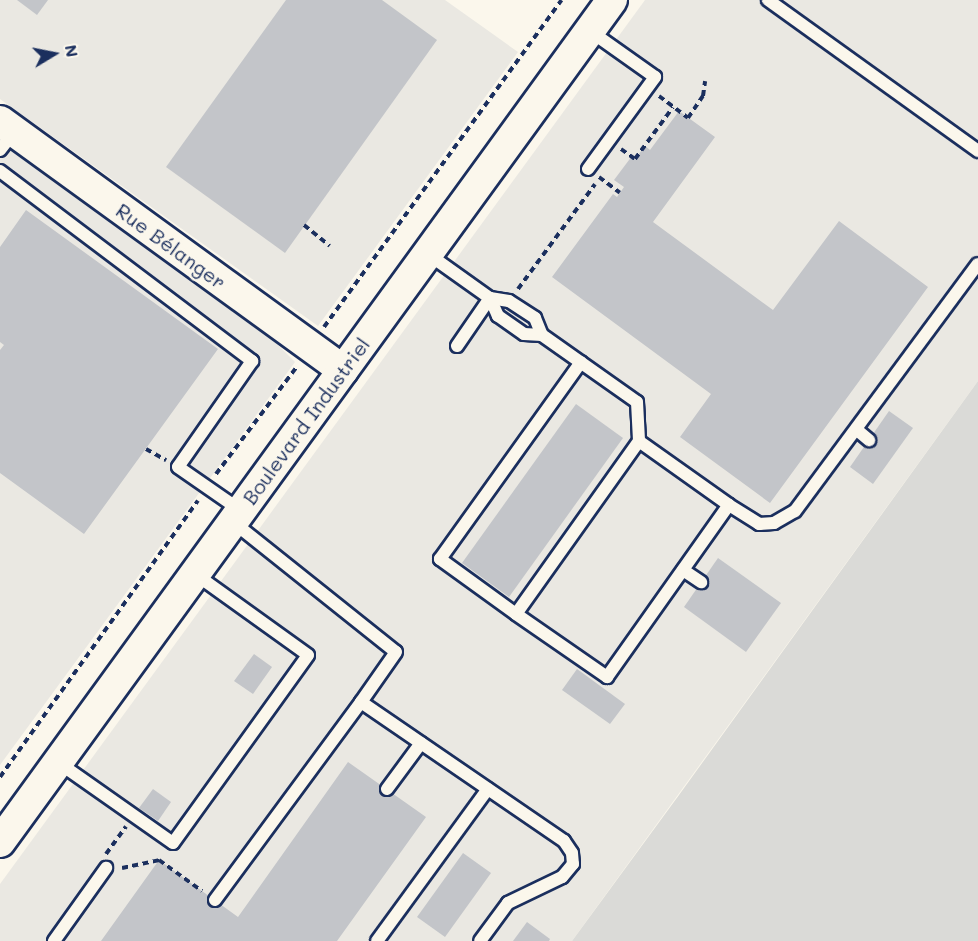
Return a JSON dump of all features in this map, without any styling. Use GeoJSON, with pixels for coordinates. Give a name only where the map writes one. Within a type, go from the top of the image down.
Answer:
{"type":"FeatureCollection","features":[{"type":"Feature","properties":{"kind":"street","name":"Boulevard Industriel"},"geometry":{"type":"LineString","coordinates":[[0,842],[193,573],[612,0]]}},
{"type":"Feature","properties":{"kind":"street","name":"Rue Bélanger"},"geometry":{"type":"LineString","coordinates":[[5,134],[343,370]]}},
{"type":"Feature","properties":{"kind":"lane"},"geometry":{"type":"LineString","coordinates":[[768,0],[978,151]]}},
{"type":"Feature","properties":{"kind":"lane"},"geometry":{"type":"LineString","coordinates":[[588,169],[655,77],[590,31]]}},
{"type":"Feature","properties":{"kind":"lane"},"geometry":{"type":"LineString","coordinates":[[0,171],[252,361],[178,467],[396,652],[215,900]]}},
{"type":"Feature","properties":{"kind":"lane"},"geometry":{"type":"LineString","coordinates":[[428,254],[490,298],[509,301],[536,318],[542,335]]}},
{"type":"Feature","properties":{"kind":"lane"},"geometry":{"type":"LineString","coordinates":[[639,441],[759,524],[783,518],[804,502],[978,264]]}},
{"type":"Feature","properties":{"kind":"lane"},"geometry":{"type":"LineString","coordinates":[[490,298],[498,316],[524,334],[542,335],[638,402],[639,441],[516,614]]}},
{"type":"Feature","properties":{"kind":"lane"},"geometry":{"type":"LineString","coordinates":[[457,346],[490,298]]}},
{"type":"Feature","properties":{"kind":"lane"},"geometry":{"type":"LineString","coordinates":[[581,362],[440,559],[607,677],[729,505]]}},
{"type":"Feature","properties":{"kind":"lane"},"geometry":{"type":"LineString","coordinates":[[857,430],[870,440]]}},
{"type":"Feature","properties":{"kind":"lane"},"geometry":{"type":"LineString","coordinates":[[683,570],[701,582]]}},
{"type":"Feature","properties":{"kind":"lane"},"geometry":{"type":"LineString","coordinates":[[58,762],[173,843],[308,655],[193,573]]}},
{"type":"Feature","properties":{"kind":"lane"},"geometry":{"type":"LineString","coordinates":[[361,702],[564,841],[572,853],[573,864],[562,877],[508,903],[480,941]]}},
{"type":"Feature","properties":{"kind":"lane"},"geometry":{"type":"LineString","coordinates":[[387,789],[421,743]]}},
{"type":"Feature","properties":{"kind":"lane"},"geometry":{"type":"LineString","coordinates":[[377,941],[488,789]]}},
{"type":"Feature","properties":{"kind":"lane"},"geometry":{"type":"LineString","coordinates":[[54,941],[106,868]]}},
{"type":"Feature","properties":{"kind":"path","name":"Boulevard Industriel"},"geometry":{"type":"LineString","coordinates":[[322,328],[562,0]]}},
{"type":"Feature","properties":{"kind":"path"},"geometry":{"type":"LineString","coordinates":[[616,156],[621,149],[635,159],[674,107],[688,118],[703,96],[705,81]]}},
{"type":"Feature","properties":{"kind":"path"},"geometry":{"type":"LineString","coordinates":[[513,295],[605,171]]}},
{"type":"Feature","properties":{"kind":"path"},"geometry":{"type":"LineString","coordinates":[[599,178],[620,193]]}},
{"type":"Feature","properties":{"kind":"path"},"geometry":{"type":"LineString","coordinates":[[304,225],[330,246]]}},
{"type":"Feature","properties":{"kind":"path","name":"Boulevard Industriel"},"geometry":{"type":"LineString","coordinates":[[223,465],[292,374]]}},
{"type":"Feature","properties":{"kind":"path"},"geometry":{"type":"LineString","coordinates":[[146,448],[178,467]]}},
{"type":"Feature","properties":{"kind":"path"},"geometry":{"type":"LineString","coordinates":[[0,777],[198,499]]}},
{"type":"Feature","properties":{"kind":"path"},"geometry":{"type":"LineString","coordinates":[[106,853],[126,826]]}},
{"type":"Feature","properties":{"kind":"path"},"geometry":{"type":"LineString","coordinates":[[106,868],[128,868],[159,860],[215,900]]}},
{"type":"Feature","properties":{"kind":"shaded area"},"geometry":{"type":"Polygon","coordinates":[[[0,0],[445,0],[518,52],[318,326],[0,99],[0,0]]]}},
{"type":"Feature","properties":{"kind":"shaded area"},"geometry":{"type":"Polygon","coordinates":[[[645,0],[978,0],[978,381],[572,941],[0,941],[0,884],[645,0]]]}},
{"type":"Feature","properties":{"kind":"shaded area"},"geometry":{"type":"Polygon","coordinates":[[[0,143],[276,343],[295,362],[0,765],[0,143]]]}},
{"type":"Feature","properties":{"kind":"shaded area"},"geometry":{"type":"Polygon","coordinates":[[[978,381],[978,941],[572,941],[679,795],[978,381]]]}},
{"type":"Feature","properties":{"kind":"building"},"geometry":{"type":"Polygon","coordinates":[[[17,0],[48,0],[37,15],[17,0]]]}},
{"type":"Feature","properties":{"kind":"building"},"geometry":{"type":"Polygon","coordinates":[[[286,0],[382,0],[437,40],[285,253],[166,167],[286,0]]]}},
{"type":"Feature","properties":{"kind":"building"},"geometry":{"type":"Polygon","coordinates":[[[679,111],[715,137],[653,222],[773,310],[839,221],[928,287],[770,503],[680,437],[711,394],[552,277],[613,194],[617,197],[624,187],[614,180],[632,156],[635,159],[645,146],[650,150],[679,111]]]}},
{"type":"Feature","properties":{"kind":"building"},"geometry":{"type":"Polygon","coordinates":[[[26,210],[218,349],[84,534],[0,473],[0,350],[4,345],[0,342],[0,247],[26,210]]]}},
{"type":"Feature","properties":{"kind":"building"},"geometry":{"type":"Polygon","coordinates":[[[576,404],[623,438],[509,597],[462,563],[576,404]]]}},
{"type":"Feature","properties":{"kind":"building"},"geometry":{"type":"Polygon","coordinates":[[[889,411],[913,428],[873,484],[850,467],[889,411]]]}},
{"type":"Feature","properties":{"kind":"building"},"geometry":{"type":"Polygon","coordinates":[[[718,558],[781,603],[746,652],[684,607],[718,558]]]}},
{"type":"Feature","properties":{"kind":"building"},"geometry":{"type":"Polygon","coordinates":[[[254,654],[272,667],[253,694],[234,681],[254,654]]]}},
{"type":"Feature","properties":{"kind":"building"},"geometry":{"type":"Polygon","coordinates":[[[577,669],[625,704],[610,724],[562,690],[577,669]]]}},
{"type":"Feature","properties":{"kind":"building"},"geometry":{"type":"Polygon","coordinates":[[[348,762],[426,817],[337,941],[101,941],[159,860],[238,917],[348,762]]]}},
{"type":"Feature","properties":{"kind":"building"},"geometry":{"type":"Polygon","coordinates":[[[153,789],[171,802],[158,821],[139,808],[153,789]]]}},
{"type":"Feature","properties":{"kind":"building"},"geometry":{"type":"Polygon","coordinates":[[[463,853],[491,873],[445,937],[417,917],[463,853]]]}},
{"type":"Feature","properties":{"kind":"building"},"geometry":{"type":"Polygon","coordinates":[[[527,922],[550,939],[549,941],[513,941],[527,922]]]}}]}
